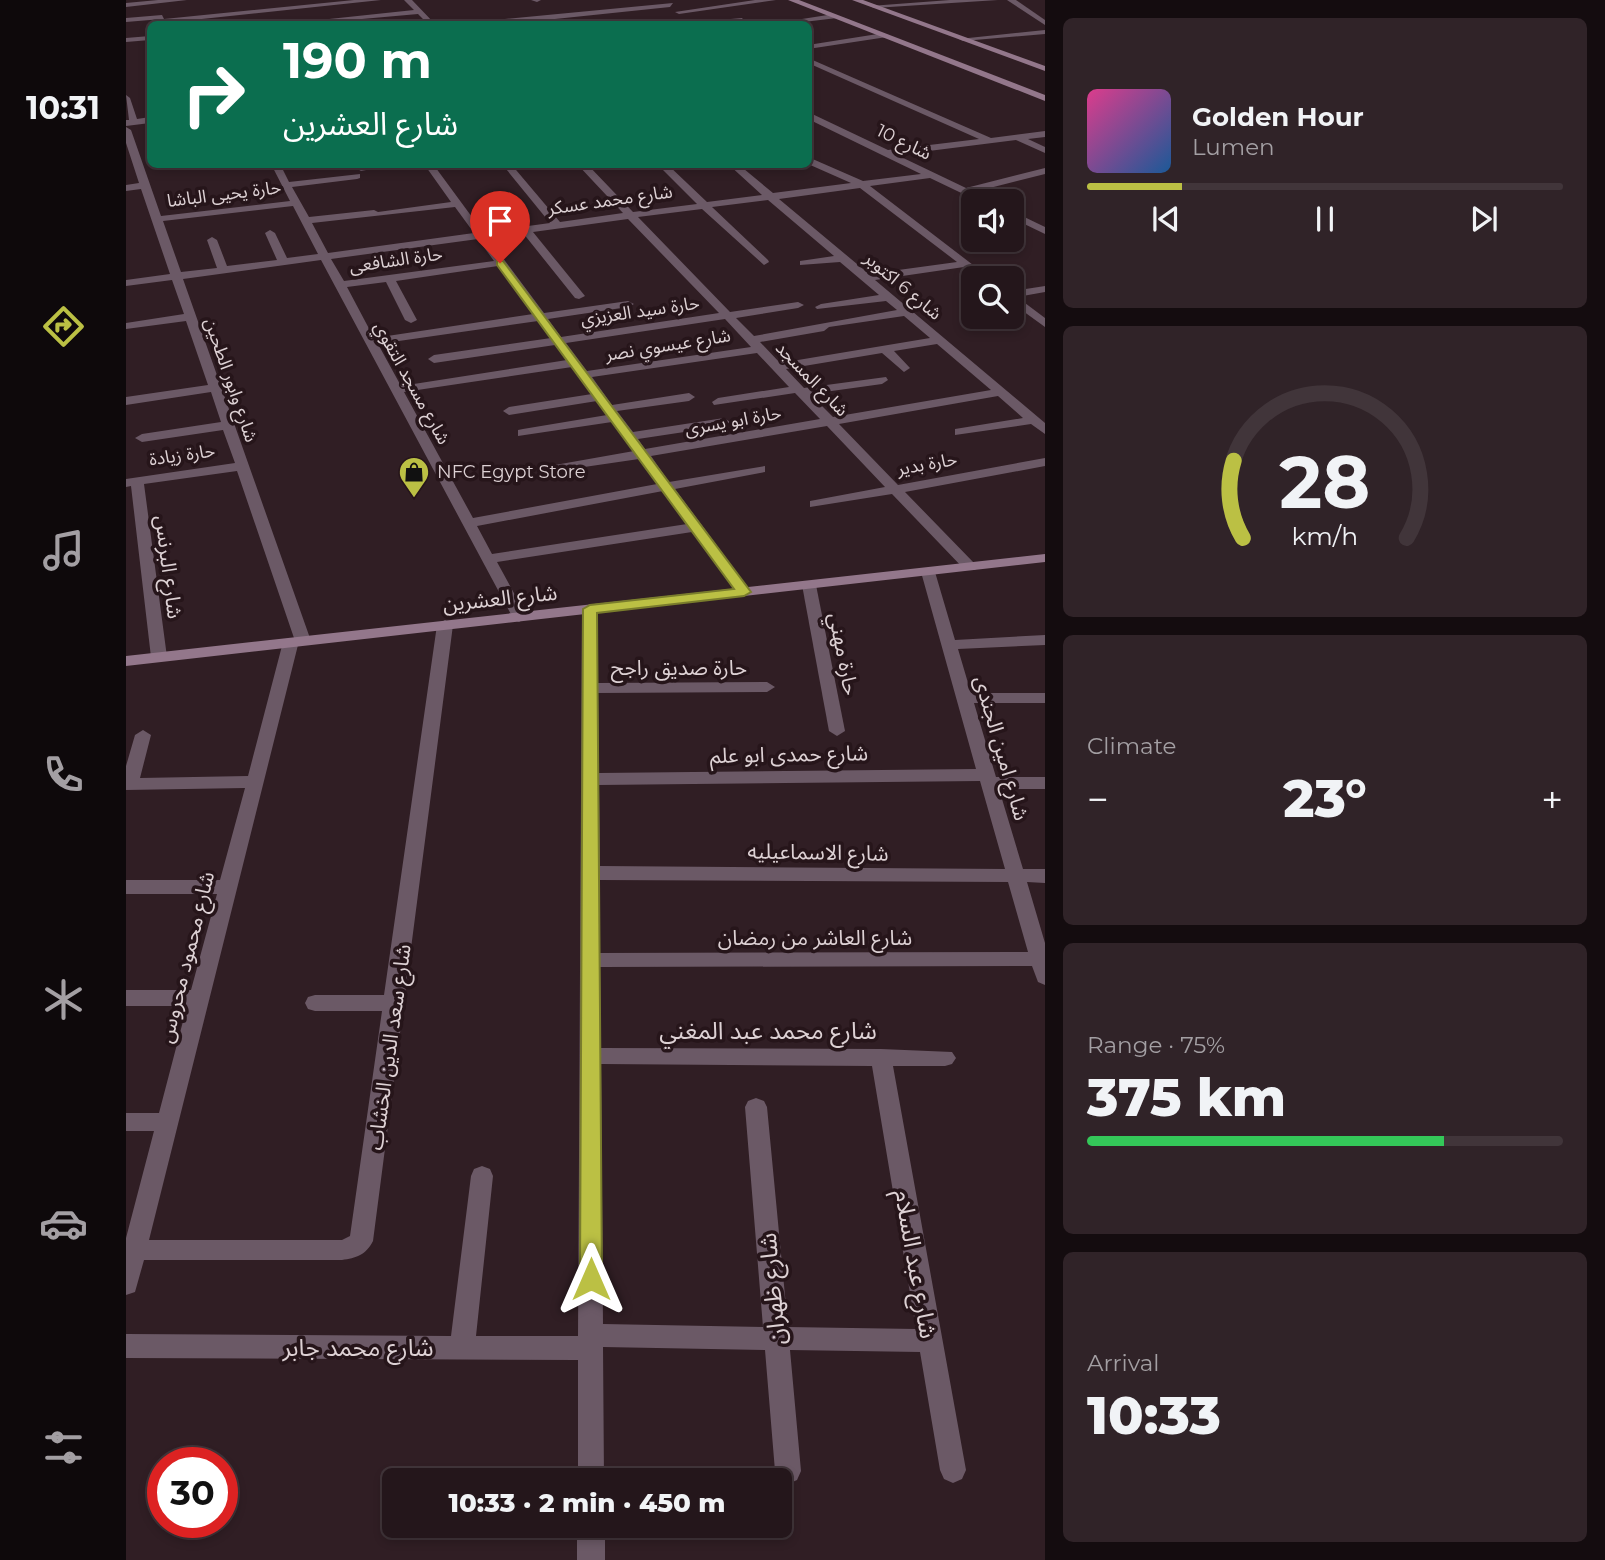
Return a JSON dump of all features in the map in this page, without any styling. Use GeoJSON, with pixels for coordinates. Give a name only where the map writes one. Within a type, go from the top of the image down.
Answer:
{"type":"FeatureCollection","features":[{"type":"Feature","properties":{"kind":"main road"},"geometry":{"type":"LineString","coordinates":[[792,0],[1045,98]]}},
{"type":"Feature","properties":{"kind":"main road"},"geometry":{"type":"LineString","coordinates":[[856,0],[1045,69]]}},
{"type":"Feature","properties":{"kind":"main road","name":"شارع العشرين"},"geometry":{"type":"LineString","coordinates":[[126,661],[1045,558]]}},
{"type":"Feature","properties":{"kind":"street"},"geometry":{"type":"LineString","coordinates":[[126,5],[183,0]]}},
{"type":"Feature","properties":{"kind":"street"},"geometry":{"type":"LineString","coordinates":[[163,19],[223,7],[279,0],[296,21]]}},
{"type":"Feature","properties":{"kind":"street"},"geometry":{"type":"LineString","coordinates":[[126,20],[377,0]]}},
{"type":"Feature","properties":{"kind":"street"},"geometry":{"type":"LineString","coordinates":[[408,0],[429,21]]}},
{"type":"Feature","properties":{"kind":"street"},"geometry":{"type":"LineString","coordinates":[[536,0],[559,21],[600,9],[667,3],[692,21]]}},
{"type":"Feature","properties":{"kind":"street"},"geometry":{"type":"LineString","coordinates":[[679,12],[772,0]]}},
{"type":"Feature","properties":{"kind":"street"},"geometry":{"type":"LineString","coordinates":[[874,6],[994,0]]}},
{"type":"Feature","properties":{"kind":"street"},"geometry":{"type":"LineString","coordinates":[[1011,0],[1045,23]]}},
{"type":"Feature","properties":{"kind":"street"},"geometry":{"type":"LineString","coordinates":[[154,1],[163,19]]}},
{"type":"Feature","properties":{"kind":"street"},"geometry":{"type":"LineString","coordinates":[[359,2],[368,19]]}},
{"type":"Feature","properties":{"kind":"street"},"geometry":{"type":"LineString","coordinates":[[600,9],[616,21]]}},
{"type":"Feature","properties":{"kind":"street"},"geometry":{"type":"LineString","coordinates":[[340,21],[419,12]]}},
{"type":"Feature","properties":{"kind":"street"},"geometry":{"type":"LineString","coordinates":[[706,21],[732,16]]}},
{"type":"Feature","properties":{"kind":"street"},"geometry":{"type":"LineString","coordinates":[[796,21],[834,16]]}},
{"type":"Feature","properties":{"kind":"street"},"geometry":{"type":"LineString","coordinates":[[726,21],[742,20]]}},
{"type":"Feature","properties":{"kind":"street"},"geometry":{"type":"LineString","coordinates":[[963,39],[1042,34]]}},
{"type":"Feature","properties":{"kind":"street"},"geometry":{"type":"LineString","coordinates":[[812,46],[884,35]]}},
{"type":"Feature","properties":{"kind":"street"},"geometry":{"type":"LineString","coordinates":[[126,40],[147,38]]}},
{"type":"Feature","properties":{"kind":"street"},"geometry":{"type":"LineString","coordinates":[[812,62],[991,141]]}},
{"type":"Feature","properties":{"kind":"street","name":"شارع وابور الطحين"},"geometry":{"type":"LineString","coordinates":[[126,98],[131,158],[145,186],[243,466],[297,642]]}},
{"type":"Feature","properties":{"kind":"street","name":"شارع 10"},"geometry":{"type":"LineString","coordinates":[[812,117],[961,189]]}},
{"type":"Feature","properties":{"kind":"street"},"geometry":{"type":"LineString","coordinates":[[129,125],[147,121]]}},
{"type":"Feature","properties":{"kind":"street"},"geometry":{"type":"LineString","coordinates":[[887,153],[1045,134]]}},
{"type":"Feature","properties":{"kind":"street"},"geometry":{"type":"LineString","coordinates":[[1018,138],[1045,150]]}},
{"type":"Feature","properties":{"kind":"street"},"geometry":{"type":"LineString","coordinates":[[812,162],[860,184],[969,266]]}},
{"type":"Feature","properties":{"kind":"street","name":"شارع مسجد التقوي"},"geometry":{"type":"LineString","coordinates":[[277,168],[519,617]]}},
{"type":"Feature","properties":{"kind":"street"},"geometry":{"type":"LineString","coordinates":[[285,185],[376,168]]}},
{"type":"Feature","properties":{"kind":"street"},"geometry":{"type":"LineString","coordinates":[[431,168],[744,592]]}},
{"type":"Feature","properties":{"kind":"street"},"geometry":{"type":"LineString","coordinates":[[509,168],[557,225]]}},
{"type":"Feature","properties":{"kind":"street","name":"شارع المسجد"},"geometry":{"type":"LineString","coordinates":[[585,168],[970,567]]}},
{"type":"Feature","properties":{"kind":"street"},"geometry":{"type":"LineString","coordinates":[[665,168],[764,262]]}},
{"type":"Feature","properties":{"kind":"street","name":"شارع 6 اكتوبر"},"geometry":{"type":"LineString","coordinates":[[737,168],[1045,430]]}},
{"type":"Feature","properties":{"kind":"street"},"geometry":{"type":"LineString","coordinates":[[974,189],[1042,173]]}},
{"type":"Feature","properties":{"kind":"street","name":"شارع محمد عسكر"},"geometry":{"type":"LineString","coordinates":[[126,283],[932,175]]}},
{"type":"Feature","properties":{"kind":"street"},"geometry":{"type":"LineString","coordinates":[[126,188],[145,186]]}},
{"type":"Feature","properties":{"kind":"street","name":"حارة يحيى الباشا"},"geometry":{"type":"LineString","coordinates":[[157,219],[295,203]]}},
{"type":"Feature","properties":{"kind":"street"},"geometry":{"type":"LineString","coordinates":[[304,221],[457,204]]}},
{"type":"Feature","properties":{"kind":"street"},"geometry":{"type":"LineString","coordinates":[[1024,220],[1045,231]]}},
{"type":"Feature","properties":{"kind":"street"},"geometry":{"type":"LineString","coordinates":[[526,229],[579,296]]}},
{"type":"Feature","properties":{"kind":"street"},"geometry":{"type":"LineString","coordinates":[[270,233],[283,262]]}},
{"type":"Feature","properties":{"kind":"street"},"geometry":{"type":"LineString","coordinates":[[212,240],[223,270]]}},
{"type":"Feature","properties":{"kind":"street"},"geometry":{"type":"LineString","coordinates":[[804,263],[844,258]]}},
{"type":"Feature","properties":{"kind":"street","name":"حارة الشافعى"},"geometry":{"type":"LineString","coordinates":[[339,285],[500,263]]}},
{"type":"Feature","properties":{"kind":"street"},"geometry":{"type":"LineString","coordinates":[[867,278],[966,264]]}},
{"type":"Feature","properties":{"kind":"street"},"geometry":{"type":"LineString","coordinates":[[389,278],[411,320]]}},
{"type":"Feature","properties":{"kind":"street"},"geometry":{"type":"LineString","coordinates":[[1024,293],[1045,289]]}},
{"type":"Feature","properties":{"kind":"street"},"geometry":{"type":"LineString","coordinates":[[821,307],[889,297]]}},
{"type":"Feature","properties":{"kind":"street"},"geometry":{"type":"LineString","coordinates":[[370,342],[628,304]]}},
{"type":"Feature","properties":{"kind":"street","name":"حارة سيد العزيزي"},"geometry":{"type":"LineString","coordinates":[[435,359],[799,305]]}},
{"type":"Feature","properties":{"kind":"street"},"geometry":{"type":"LineString","coordinates":[[1024,306],[1045,324]]}},
{"type":"Feature","properties":{"kind":"street","name":"شارع عيسوي نصر"},"geometry":{"type":"LineString","coordinates":[[583,375],[755,344],[827,326],[907,312]]}},
{"type":"Feature","properties":{"kind":"street"},"geometry":{"type":"LineString","coordinates":[[126,326],[191,317]]}},
{"type":"Feature","properties":{"kind":"street"},"geometry":{"type":"LineString","coordinates":[[777,367],[939,340]]}},
{"type":"Feature","properties":{"kind":"street"},"geometry":{"type":"LineString","coordinates":[[884,348],[904,368]]}},
{"type":"Feature","properties":{"kind":"street"},"geometry":{"type":"LineString","coordinates":[[396,390],[574,363]]}},
{"type":"Feature","properties":{"kind":"street"},"geometry":{"type":"LineString","coordinates":[[718,402],[882,380]]}},
{"type":"Feature","properties":{"kind":"street"},"geometry":{"type":"LineString","coordinates":[[126,401],[216,388]]}},
{"type":"Feature","properties":{"kind":"street","name":"حارة ابو يسرى"},"geometry":{"type":"LineString","coordinates":[[555,470],[1001,392]]}},
{"type":"Feature","properties":{"kind":"street"},"geometry":{"type":"LineString","coordinates":[[509,411],[600,397]]}},
{"type":"Feature","properties":{"kind":"street"},"geometry":{"type":"LineString","coordinates":[[523,433],[689,397]]}},
{"type":"Feature","properties":{"kind":"street"},"geometry":{"type":"LineString","coordinates":[[960,432],[1034,420]]}},
{"type":"Feature","properties":{"kind":"street"},"geometry":{"type":"LineString","coordinates":[[629,437],[724,422]]}},
{"type":"Feature","properties":{"kind":"street"},"geometry":{"type":"LineString","coordinates":[[142,438],[228,425]]}},
{"type":"Feature","properties":{"kind":"street","name":"حارة بدير"},"geometry":{"type":"LineString","coordinates":[[815,504],[1045,462]]}},
{"type":"Feature","properties":{"kind":"street","name":"حارة زيادة"},"geometry":{"type":"LineString","coordinates":[[131,482],[243,466]]}},
{"type":"Feature","properties":{"kind":"street"},"geometry":{"type":"LineString","coordinates":[[468,523],[760,469]]}},
{"type":"Feature","properties":{"kind":"street","name":"شارع البرنس"},"geometry":{"type":"LineString","coordinates":[[131,482],[159,657]]}},
{"type":"Feature","properties":{"kind":"street"},"geometry":{"type":"LineString","coordinates":[[488,559],[695,527]]}},
{"type":"Feature","properties":{"kind":"street","name":"شارع امين الجندى"},"geometry":{"type":"LineString","coordinates":[[928,572],[1042,968]]}},
{"type":"Feature","properties":{"kind":"street","name":"حارة مهني"},"geometry":{"type":"LineString","coordinates":[[810,585],[837,731]]}},
{"type":"Feature","properties":{"kind":"street"},"geometry":{"type":"LineString","coordinates":[[590,609],[591,1468]]}},
{"type":"Feature","properties":{"kind":"street","name":"شارع سعد الدين الخشاب"},"geometry":{"type":"LineString","coordinates":[[130,1250],[342,1250],[353,1248],[361,1241],[445,625]]}},
{"type":"Feature","properties":{"kind":"street"},"geometry":{"type":"LineString","coordinates":[[949,645],[1045,640]]}},
{"type":"Feature","properties":{"kind":"street","name":"شارع محمود محروس"},"geometry":{"type":"LineString","coordinates":[[126,1284],[130,1250],[168,1122],[255,782],[297,642]]}},
{"type":"Feature","properties":{"kind":"street","name":"حارة صديق راجح"},"geometry":{"type":"LineString","coordinates":[[591,688],[767,687]]}},
{"type":"Feature","properties":{"kind":"street"},"geometry":{"type":"LineString","coordinates":[[964,698],[1045,698]]}},
{"type":"Feature","properties":{"kind":"street"},"geometry":{"type":"LineString","coordinates":[[143,735],[128,784],[255,782]]}},
{"type":"Feature","properties":{"kind":"street","name":"شارع حمدى ابو علم"},"geometry":{"type":"LineString","coordinates":[[591,779],[988,779],[1045,783]]}},
{"type":"Feature","properties":{"kind":"street","name":"شارع الاسماعيليه"},"geometry":{"type":"LineString","coordinates":[[591,873],[1045,876]]}},
{"type":"Feature","properties":{"kind":"street"},"geometry":{"type":"LineString","coordinates":[[126,887],[228,887]]}},
{"type":"Feature","properties":{"kind":"street","name":"شارع العاشر من رمضان"},"geometry":{"type":"LineString","coordinates":[[591,960],[1042,968]]}},
{"type":"Feature","properties":{"kind":"street"},"geometry":{"type":"LineString","coordinates":[[126,998],[200,998]]}},
{"type":"Feature","properties":{"kind":"street"},"geometry":{"type":"LineString","coordinates":[[316,1003],[395,1003]]}},
{"type":"Feature","properties":{"kind":"street","name":"شارع محمد عبد المغني"},"geometry":{"type":"LineString","coordinates":[[591,1056],[945,1058]]}},
{"type":"Feature","properties":{"kind":"street","name":"شارع عبد السلام"},"geometry":{"type":"LineString","coordinates":[[881,1057],[953,1470]]}},
{"type":"Feature","properties":{"kind":"street","name":"شارع ظهران"},"geometry":{"type":"LineString","coordinates":[[756,1107],[788,1468]]}},
{"type":"Feature","properties":{"kind":"street"},"geometry":{"type":"LineString","coordinates":[[126,1122],[168,1122]]}},
{"type":"Feature","properties":{"kind":"street"},"geometry":{"type":"LineString","coordinates":[[462,1348],[482,1176]]}},
{"type":"Feature","properties":{"kind":"street","name":"شارع محمد جابر"},"geometry":{"type":"LineString","coordinates":[[126,1346],[462,1348],[591,1342],[777,1339],[930,1341]]}},
{"type":"Feature","properties":{"kind":"street"},"geometry":{"type":"LineString","coordinates":[[591,1538],[591,1560]]}},
{"type":"Feature","properties":{"kind":"place","name":"NFC Egypt Store"},"geometry":{"type":"Point","coordinates":[414,499]}},
{"type":"Feature","properties":{"kind":"route"},"geometry":{"type":"LineString","coordinates":[[500,263],[744,592],[590,609],[591,1279]]}}]}
